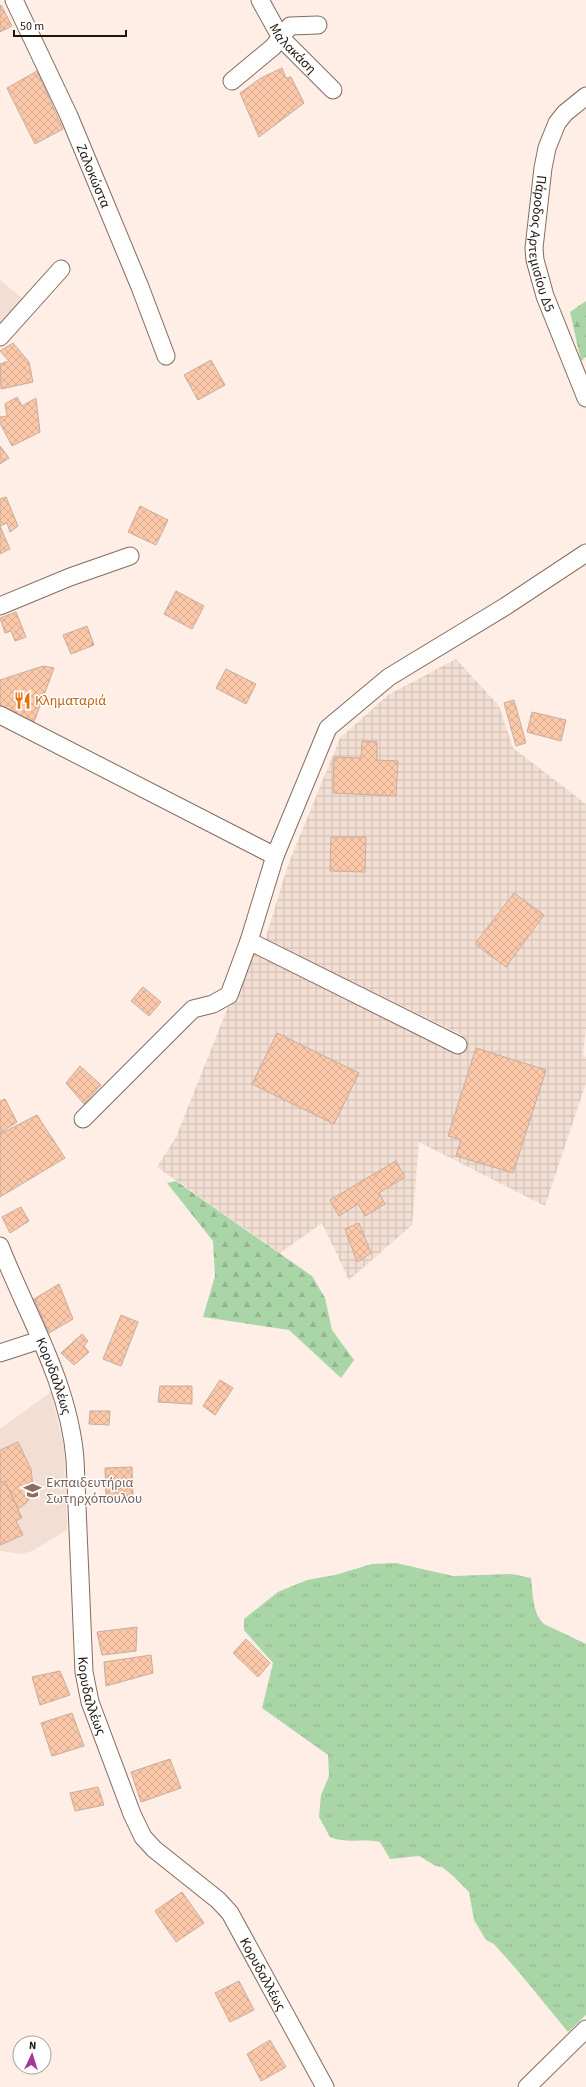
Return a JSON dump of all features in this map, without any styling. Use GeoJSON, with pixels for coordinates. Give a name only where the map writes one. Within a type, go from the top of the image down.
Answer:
{"type":"FeatureCollection","features":[{"type":"Feature","properties":{"kind":"street","name":"Ζαλοκώστα"},"geometry":{"type":"LineString","coordinates":[[14,0],[69,116],[140,287],[166,356]]}},
{"type":"Feature","properties":{"kind":"street","name":"Μαλακάση"},"geometry":{"type":"LineString","coordinates":[[260,0],[281,38],[332,90]]}},
{"type":"Feature","properties":{"kind":"street"},"geometry":{"type":"LineString","coordinates":[[232,81],[273,47],[290,26],[318,25]]}},
{"type":"Feature","properties":{"kind":"street","name":"Πάροδος Αρτεμισίου Δ5"},"geometry":{"type":"LineString","coordinates":[[586,96],[557,123],[547,148],[543,168],[534,248],[535,260],[546,296],[586,398]]}},
{"type":"Feature","properties":{"kind":"street"},"geometry":{"type":"LineString","coordinates":[[0,337],[61,269]]}},
{"type":"Feature","properties":{"kind":"street"},"geometry":{"type":"LineString","coordinates":[[83,1119],[193,1009],[213,1004],[229,995],[249,941],[276,856],[328,728],[389,677],[506,606],[586,553]]}},
{"type":"Feature","properties":{"kind":"street"},"geometry":{"type":"LineString","coordinates":[[0,606],[70,577],[130,556]]}},
{"type":"Feature","properties":{"kind":"street"},"geometry":{"type":"LineString","coordinates":[[0,716],[276,856]]}},
{"type":"Feature","properties":{"kind":"street"},"geometry":{"type":"LineString","coordinates":[[249,941],[458,1045]]}},
{"type":"Feature","properties":{"kind":"street","name":"Κορυδαλλέως"},"geometry":{"type":"LineString","coordinates":[[0,1246],[60,1390],[73,1435],[85,1681],[100,1732],[140,1833],[154,1849],[218,1900],[230,1913],[325,2087]]}},
{"type":"Feature","properties":{"kind":"street"},"geometry":{"type":"LineString","coordinates":[[0,1353],[40,1340]]}},
{"type":"Feature","properties":{"kind":"street"},"geometry":{"type":"LineString","coordinates":[[527,2087],[586,2029]]}},
{"type":"Feature","properties":{"kind":"shaded area"},"geometry":{"type":"Polygon","coordinates":[[[0,280],[23,299],[0,325],[0,280]]]}},
{"type":"Feature","properties":{"kind":"shaded area"},"geometry":{"type":"Polygon","coordinates":[[[456,659],[499,706],[513,748],[586,804],[586,1028],[583,1054],[586,1058],[586,1083],[545,1206],[419,1142],[412,1225],[349,1280],[322,1223],[280,1253],[157,1167],[176,1137],[226,1012],[253,951],[456,1051],[462,1035],[265,940],[288,865],[340,738],[388,695],[456,659]]]}},
{"type":"Feature","properties":{"kind":"shaded area","name":"Εκπαιδευτήρια Σωτηρχόπουλου"},"geometry":{"type":"Polygon","coordinates":[[[51,1392],[64,1447],[67,1530],[32,1551],[22,1554],[0,1551],[0,1429],[51,1392]]]}},
{"type":"Feature","properties":{"kind":"green space"},"geometry":{"type":"Polygon","coordinates":[[[586,301],[586,357],[581,361],[570,312],[586,301]]]}},
{"type":"Feature","properties":{"kind":"green space"},"geometry":{"type":"Polygon","coordinates":[[[176,1181],[312,1276],[325,1298],[332,1330],[354,1360],[341,1378],[289,1330],[203,1317],[215,1276],[213,1241],[167,1183],[176,1181]]]}},
{"type":"Feature","properties":{"kind":"green space"},"geometry":{"type":"Polygon","coordinates":[[[396,1563],[453,1576],[512,1574],[531,1578],[535,1609],[544,1624],[586,1644],[586,2015],[568,2032],[494,1944],[486,1940],[474,1920],[469,1892],[452,1875],[442,1867],[436,1866],[419,1856],[390,1859],[380,1842],[349,1841],[330,1837],[319,1817],[321,1795],[329,1776],[328,1755],[262,1708],[273,1663],[244,1630],[244,1619],[278,1592],[307,1580],[335,1575],[372,1564],[396,1563]]]}},
{"type":"Feature","properties":{"kind":"building"},"geometry":{"type":"Polygon","coordinates":[[[1,5],[12,26],[0,32],[0,6],[1,5]]]}},
{"type":"Feature","properties":{"kind":"building"},"geometry":{"type":"Polygon","coordinates":[[[282,68],[286,78],[291,77],[304,103],[259,137],[240,93],[261,78],[282,68]]]}},
{"type":"Feature","properties":{"kind":"building"},"geometry":{"type":"Polygon","coordinates":[[[37,71],[63,129],[35,144],[7,88],[37,71]]]}},
{"type":"Feature","properties":{"kind":"building"},"geometry":{"type":"Polygon","coordinates":[[[13,343],[29,362],[33,382],[1,389],[0,364],[9,361],[0,351],[13,343]]]}},
{"type":"Feature","properties":{"kind":"building"},"geometry":{"type":"Polygon","coordinates":[[[211,360],[225,385],[198,400],[184,375],[211,360]]]}},
{"type":"Feature","properties":{"kind":"building"},"geometry":{"type":"Polygon","coordinates":[[[17,397],[22,406],[36,398],[40,432],[12,446],[0,423],[0,417],[7,416],[5,404],[17,397]]]}},
{"type":"Feature","properties":{"kind":"building"},"geometry":{"type":"Polygon","coordinates":[[[0,446],[9,458],[0,464],[0,446]]]}},
{"type":"Feature","properties":{"kind":"building"},"geometry":{"type":"Polygon","coordinates":[[[6,497],[18,526],[10,532],[7,523],[0,526],[0,499],[6,497]]]}},
{"type":"Feature","properties":{"kind":"building"},"geometry":{"type":"Polygon","coordinates":[[[140,506],[168,520],[156,545],[128,532],[140,506]]]}},
{"type":"Feature","properties":{"kind":"building"},"geometry":{"type":"Polygon","coordinates":[[[0,526],[10,549],[0,554],[0,526]]]}},
{"type":"Feature","properties":{"kind":"building"},"geometry":{"type":"Polygon","coordinates":[[[176,591],[204,606],[192,629],[164,614],[176,591]]]}},
{"type":"Feature","properties":{"kind":"building"},"geometry":{"type":"Polygon","coordinates":[[[16,612],[26,637],[15,641],[11,631],[5,633],[0,618],[16,612]]]}},
{"type":"Feature","properties":{"kind":"building"},"geometry":{"type":"Polygon","coordinates":[[[87,626],[94,645],[71,654],[63,635],[87,626]]]}},
{"type":"Feature","properties":{"kind":"building"},"geometry":{"type":"Polygon","coordinates":[[[43,666],[54,668],[34,722],[0,708],[0,680],[43,666]]]}},
{"type":"Feature","properties":{"kind":"building"},"geometry":{"type":"Polygon","coordinates":[[[226,669],[256,684],[246,704],[216,688],[226,669]]]}},
{"type":"Feature","properties":{"kind":"building"},"geometry":{"type":"Polygon","coordinates":[[[514,700],[526,743],[516,746],[504,703],[514,700]]]}},
{"type":"Feature","properties":{"kind":"building"},"geometry":{"type":"Polygon","coordinates":[[[532,712],[566,720],[561,741],[527,732],[532,712]]]}},
{"type":"Feature","properties":{"kind":"building"},"geometry":{"type":"Polygon","coordinates":[[[362,741],[377,742],[377,760],[398,761],[396,796],[333,793],[334,757],[361,758],[362,741]]]}},
{"type":"Feature","properties":{"kind":"building"},"geometry":{"type":"Polygon","coordinates":[[[331,837],[366,837],[365,872],[330,871],[331,837]]]}},
{"type":"Feature","properties":{"kind":"building"},"geometry":{"type":"Polygon","coordinates":[[[514,893],[544,915],[506,967],[475,944],[514,893]]]}},
{"type":"Feature","properties":{"kind":"building"},"geometry":{"type":"Polygon","coordinates":[[[143,987],[161,1002],[149,1016],[131,1001],[143,987]]]}},
{"type":"Feature","properties":{"kind":"building"},"geometry":{"type":"Polygon","coordinates":[[[277,1033],[359,1073],[334,1124],[252,1084],[277,1033]]]}},
{"type":"Feature","properties":{"kind":"building"},"geometry":{"type":"Polygon","coordinates":[[[476,1048],[546,1070],[513,1173],[456,1156],[461,1140],[448,1136],[476,1048]]]}},
{"type":"Feature","properties":{"kind":"building"},"geometry":{"type":"Polygon","coordinates":[[[80,1066],[101,1085],[84,1104],[66,1083],[80,1066]]]}},
{"type":"Feature","properties":{"kind":"building"},"geometry":{"type":"Polygon","coordinates":[[[5,1099],[17,1122],[0,1133],[0,1101],[5,1099]]]}},
{"type":"Feature","properties":{"kind":"building"},"geometry":{"type":"Polygon","coordinates":[[[37,1115],[65,1158],[0,1197],[0,1134],[37,1115]]]}},
{"type":"Feature","properties":{"kind":"building"},"geometry":{"type":"Polygon","coordinates":[[[396,1161],[405,1177],[379,1193],[385,1204],[365,1216],[358,1204],[339,1216],[330,1200],[396,1161]]]}},
{"type":"Feature","properties":{"kind":"building"},"geometry":{"type":"Polygon","coordinates":[[[21,1207],[29,1221],[10,1233],[2,1217],[21,1207]]]}},
{"type":"Feature","properties":{"kind":"building"},"geometry":{"type":"Polygon","coordinates":[[[359,1223],[371,1253],[357,1262],[345,1229],[359,1223]]]}},
{"type":"Feature","properties":{"kind":"building"},"geometry":{"type":"Polygon","coordinates":[[[59,1284],[73,1319],[49,1333],[34,1299],[59,1284]]]}},
{"type":"Feature","properties":{"kind":"building"},"geometry":{"type":"Polygon","coordinates":[[[121,1315],[138,1322],[121,1366],[103,1359],[121,1315]]]}},
{"type":"Feature","properties":{"kind":"building"},"geometry":{"type":"Polygon","coordinates":[[[82,1334],[88,1341],[84,1346],[89,1352],[74,1365],[61,1353],[82,1334]]]}},
{"type":"Feature","properties":{"kind":"building"},"geometry":{"type":"Polygon","coordinates":[[[220,1380],[233,1388],[215,1415],[203,1406],[220,1380]]]}},
{"type":"Feature","properties":{"kind":"building"},"geometry":{"type":"Polygon","coordinates":[[[160,1386],[192,1386],[192,1404],[158,1402],[160,1386]]]}},
{"type":"Feature","properties":{"kind":"building"},"geometry":{"type":"Polygon","coordinates":[[[90,1411],[110,1411],[109,1425],[89,1424],[90,1411]]]}},
{"type":"Feature","properties":{"kind":"building"},"geometry":{"type":"Polygon","coordinates":[[[18,1442],[31,1469],[33,1486],[30,1498],[18,1509],[5,1481],[0,1483],[0,1450],[18,1442]]]}},
{"type":"Feature","properties":{"kind":"building"},"geometry":{"type":"Polygon","coordinates":[[[132,1467],[133,1498],[106,1499],[105,1468],[132,1467]]]}},
{"type":"Feature","properties":{"kind":"building"},"geometry":{"type":"Polygon","coordinates":[[[5,1481],[22,1518],[16,1521],[23,1535],[0,1545],[0,1483],[5,1481]]]}},
{"type":"Feature","properties":{"kind":"building"},"geometry":{"type":"Polygon","coordinates":[[[137,1627],[136,1651],[102,1655],[97,1632],[137,1627]]]}},
{"type":"Feature","properties":{"kind":"building"},"geometry":{"type":"Polygon","coordinates":[[[246,1639],[270,1663],[258,1677],[233,1653],[246,1639]]]}},
{"type":"Feature","properties":{"kind":"building"},"geometry":{"type":"Polygon","coordinates":[[[151,1655],[153,1673],[106,1686],[104,1662],[151,1655]]]}},
{"type":"Feature","properties":{"kind":"building"},"geometry":{"type":"Polygon","coordinates":[[[60,1671],[70,1695],[40,1705],[32,1677],[60,1671]]]}},
{"type":"Feature","properties":{"kind":"building"},"geometry":{"type":"Polygon","coordinates":[[[72,1713],[84,1746],[52,1756],[41,1723],[72,1713]]]}},
{"type":"Feature","properties":{"kind":"building"},"geometry":{"type":"Polygon","coordinates":[[[170,1759],[181,1788],[141,1802],[131,1772],[170,1759]]]}},
{"type":"Feature","properties":{"kind":"building"},"geometry":{"type":"Polygon","coordinates":[[[98,1787],[104,1805],[75,1811],[70,1793],[98,1787]]]}},
{"type":"Feature","properties":{"kind":"building"},"geometry":{"type":"Polygon","coordinates":[[[182,1892],[204,1923],[176,1942],[155,1911],[182,1892]]]}},
{"type":"Feature","properties":{"kind":"building"},"geometry":{"type":"Polygon","coordinates":[[[239,1981],[254,2010],[230,2022],[215,1993],[239,1981]]]}},
{"type":"Feature","properties":{"kind":"building"},"geometry":{"type":"Polygon","coordinates":[[[270,2040],[286,2067],[261,2081],[247,2054],[270,2040]]]}},
{"type":"Feature","properties":{"kind":"place","name":"Κληματαριά"},"geometry":{"type":"Point","coordinates":[22,700]}},
{"type":"Feature","properties":{"kind":"place","name":"Εκπαιδευτήρια Σωτηρχόπουλου"},"geometry":{"type":"Point","coordinates":[33,1490]}}]}
